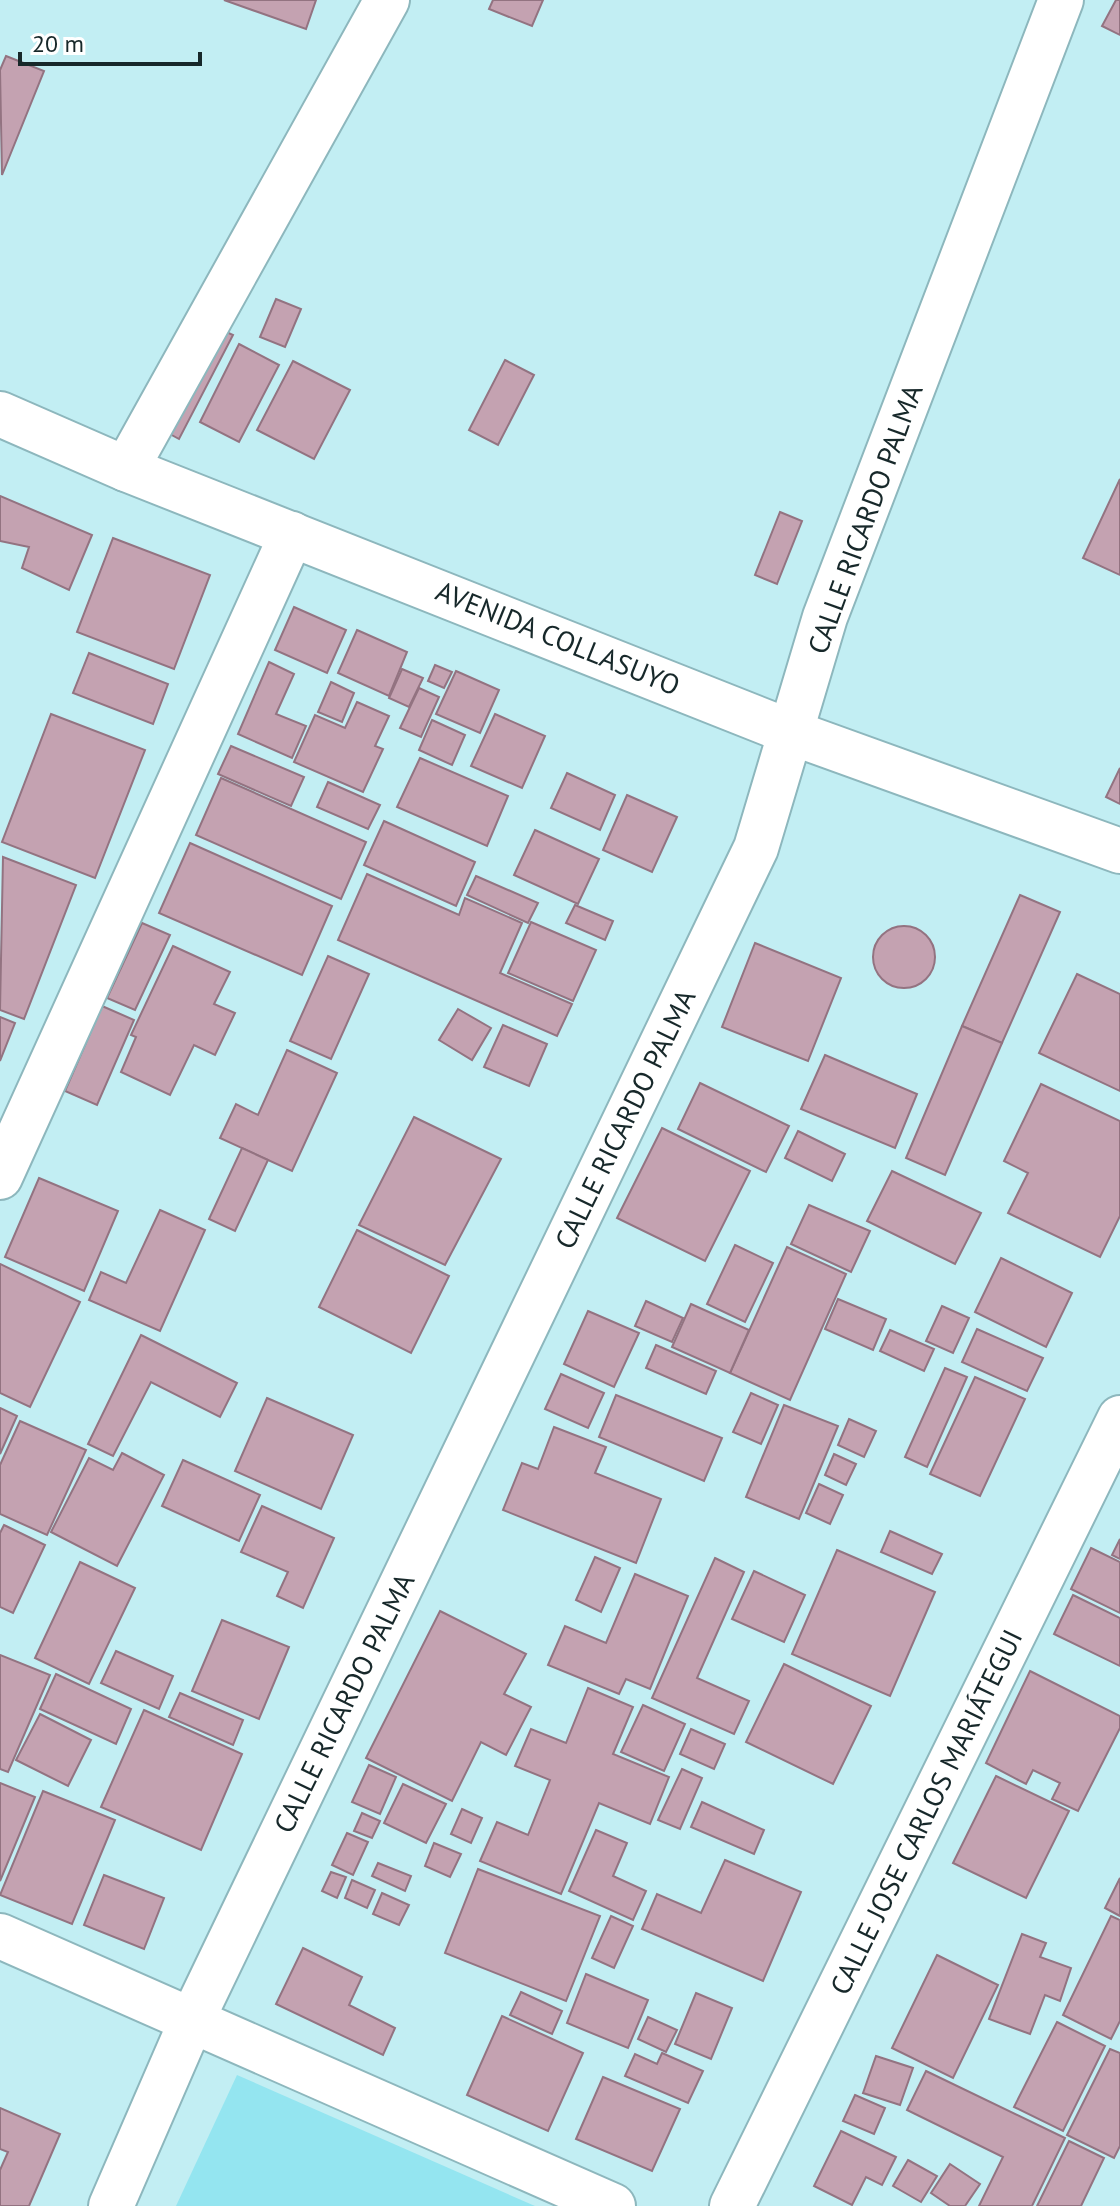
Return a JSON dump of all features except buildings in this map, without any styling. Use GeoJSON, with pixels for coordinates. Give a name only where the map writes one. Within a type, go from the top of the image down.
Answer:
{"type":"FeatureCollection","features":[{"type":"Feature","properties":{"kind":"street"},"geometry":{"type":"LineString","coordinates":[[126,469],[387,0]]}},
{"type":"Feature","properties":{"kind":"street","name":"CALLE RICARDO PALMA"},"geometry":{"type":"LineString","coordinates":[[111,2206],[191,2022],[756,848],[793,733],[825,617],[1061,0]]}},
{"type":"Feature","properties":{"kind":"street","name":"AVENIDA COLLASUYO"},"geometry":{"type":"LineString","coordinates":[[0,414],[126,469],[793,733],[1120,851]]}},
{"type":"Feature","properties":{"kind":"street"},"geometry":{"type":"LineString","coordinates":[[0,1177],[292,534]]}},
{"type":"Feature","properties":{"kind":"street","name":"CALLE JOSE CARLOS MARIÁTEGUI"},"geometry":{"type":"LineString","coordinates":[[732,2206],[1120,1418]]}},
{"type":"Feature","properties":{"kind":"street"},"geometry":{"type":"LineString","coordinates":[[0,1936],[613,2206]]}},
{"type":"Feature","properties":{"kind":"shaded area"},"geometry":{"type":"Polygon","coordinates":[[[237,2075],[535,2206],[176,2206],[237,2075]]]}}]}
